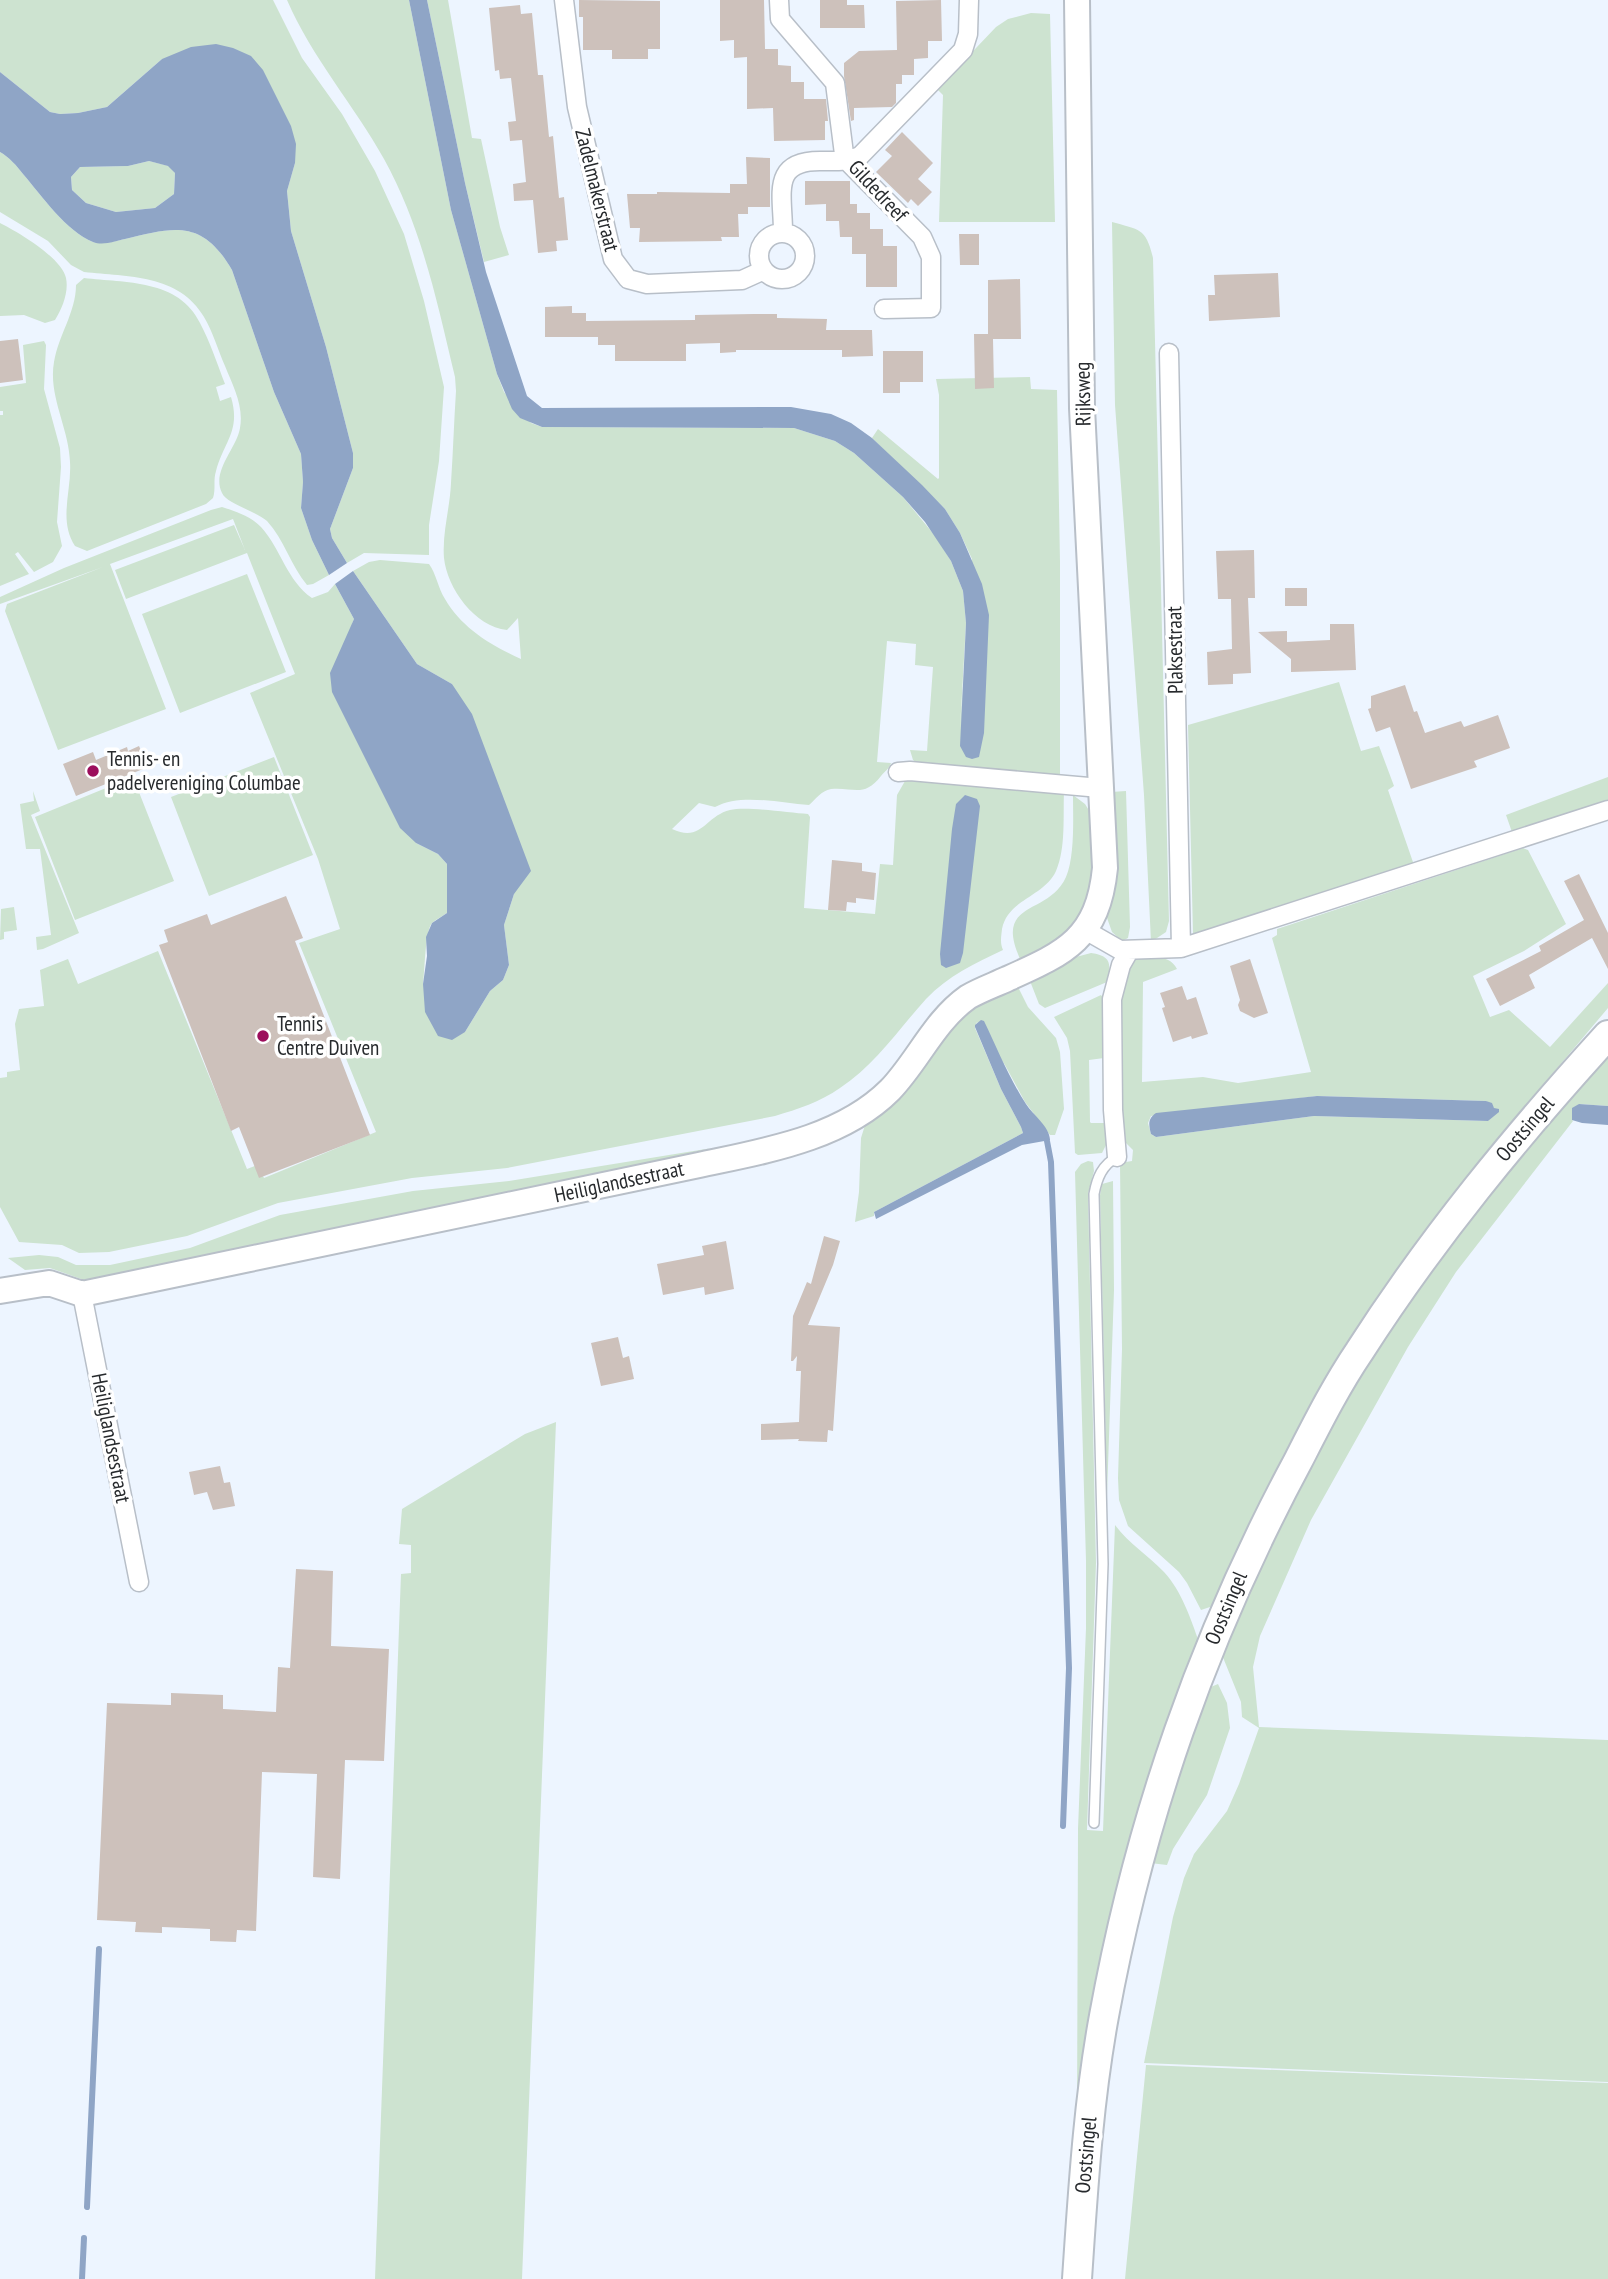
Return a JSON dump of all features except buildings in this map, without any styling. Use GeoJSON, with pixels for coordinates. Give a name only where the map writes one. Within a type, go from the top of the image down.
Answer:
{"type":"FeatureCollection","features":[{"type":"Feature","properties":{"kind":"main road","name":"Oostsingel"},"geometry":{"type":"LineString","coordinates":[[1077,2279],[1087,2131],[1104,2018],[1123,1925],[1139,1857],[1170,1756],[1191,1694],[1231,1595],[1271,1511],[1357,1354],[1411,1273],[1542,1107],[1608,1035]]}},
{"type":"Feature","properties":{"kind":"street","name":"Zadelmakerstraat"},"geometry":{"type":"LineString","coordinates":[[564,0],[577,107],[613,259],[628,279],[647,284],[742,281],[764,270],[781,278],[793,276],[802,267],[805,255],[802,243],[792,234],[783,232]]}},
{"type":"Feature","properties":{"kind":"street","name":"Gildedreef"},"geometry":{"type":"LineString","coordinates":[[779,0],[780,19],[835,83],[844,154],[848,162],[922,237],[929,250],[931,308],[884,309]]}},
{"type":"Feature","properties":{"kind":"street"},"geometry":{"type":"LineString","coordinates":[[764,270],[759,256],[762,244],[770,236],[783,232],[783,181],[789,169],[803,160],[848,162],[860,156],[963,50],[968,34],[969,0]]}},
{"type":"Feature","properties":{"kind":"street","name":"Rijksweg"},"geometry":{"type":"LineString","coordinates":[[1077,0],[1082,408],[1105,868],[1098,902],[1084,930]]}},
{"type":"Feature","properties":{"kind":"street","name":"Plaksestraat"},"geometry":{"type":"LineString","coordinates":[[1169,353],[1181,948]]}},
{"type":"Feature","properties":{"kind":"street"},"geometry":{"type":"LineString","coordinates":[[898,772],[1100,788]]}},
{"type":"Feature","properties":{"kind":"street"},"geometry":{"type":"LineString","coordinates":[[1084,930],[1120,950],[1181,948],[1608,810]]}},
{"type":"Feature","properties":{"kind":"street","name":"Heiliglandsestraat"},"geometry":{"type":"LineString","coordinates":[[139,1582],[82,1294],[736,1157],[813,1136],[860,1113],[889,1091],[943,1019],[970,996],[1065,951],[1084,930]]}},
{"type":"Feature","properties":{"kind":"street"},"geometry":{"type":"LineString","coordinates":[[1117,1157],[1111,1066],[1112,999],[1121,965],[1129,951]]}},
{"type":"Feature","properties":{"kind":"street"},"geometry":{"type":"LineString","coordinates":[[0,1288],[49,1283],[82,1294]]}},
{"type":"Feature","properties":{"kind":"lane"},"geometry":{"type":"LineString","coordinates":[[1094,1822],[1102,1564],[1094,1195],[1096,1182],[1103,1168],[1117,1157]]}},
{"type":"Feature","properties":{"kind":"green space"},"geometry":{"type":"Polygon","coordinates":[[[0,0],[273,0],[302,58],[342,114],[375,171],[404,234],[424,301],[444,387],[439,461],[429,525],[429,555],[364,553],[347,563],[332,538],[330,529],[353,468],[353,453],[326,347],[291,231],[287,191],[295,163],[162,59],[107,107],[78,113],[50,112],[0,72],[0,0]]]}},
{"type":"Feature","properties":{"kind":"green space"},"geometry":{"type":"Polygon","coordinates":[[[287,0],[409,0],[451,210],[497,374],[504,392],[531,423],[542,427],[794,428],[835,441],[854,453],[903,497],[936,537],[951,561],[963,591],[966,623],[960,729],[972,559],[945,509],[872,438],[878,429],[938,479],[939,395],[936,379],[1030,377],[1031,389],[1057,390],[1060,775],[917,763],[913,760],[910,750],[927,751],[933,667],[915,665],[916,644],[887,641],[877,762],[891,763],[875,783],[858,790],[827,790],[809,805],[748,800],[736,800],[715,807],[699,803],[672,829],[690,833],[697,831],[722,813],[737,809],[808,814],[810,817],[804,908],[875,914],[880,864],[893,865],[897,795],[905,781],[1064,791],[1059,862],[1050,880],[1011,911],[1002,929],[1003,950],[943,983],[853,1079],[832,1093],[800,1108],[775,1116],[507,1168],[412,1178],[278,1203],[187,1236],[109,1252],[79,1253],[62,1245],[19,1242],[0,1207],[0,1078],[7,1077],[7,1072],[20,1070],[15,1024],[19,1009],[44,1006],[40,970],[68,959],[78,984],[158,951],[247,1169],[257,1165],[264,1178],[376,1132],[299,943],[340,929],[318,859],[250,693],[295,674],[247,553],[126,599],[115,570],[234,525],[245,550],[233,519],[110,564],[166,709],[58,750],[5,611],[7,604],[103,567],[0,604],[0,597],[64,568],[211,510],[222,507],[253,520],[268,536],[303,591],[312,598],[328,592],[335,584],[354,619],[352,624],[416,843],[438,854],[447,864],[447,913],[430,927],[423,984],[465,1032],[490,991],[503,980],[509,965],[504,925],[514,894],[452,684],[417,664],[353,571],[369,562],[380,560],[429,564],[445,599],[460,619],[488,642],[521,659],[518,618],[507,630],[484,622],[465,604],[446,570],[445,530],[451,483],[456,391],[455,377],[427,266],[409,212],[384,159],[308,42],[287,0]]]}},
{"type":"Feature","properties":{"kind":"green space"},"geometry":{"type":"Polygon","coordinates":[[[427,0],[448,0],[472,138],[481,139],[500,227],[509,255],[484,262],[465,183],[427,0]]]}},
{"type":"Feature","properties":{"kind":"green space"},"geometry":{"type":"Polygon","coordinates":[[[1031,13],[1050,14],[1055,222],[939,222],[943,95],[937,89],[996,27],[1008,19],[1031,13]]]}},
{"type":"Feature","properties":{"kind":"green space"},"geometry":{"type":"Polygon","coordinates":[[[0,152],[7,156],[64,222],[93,242],[109,242],[159,231],[187,231],[210,242],[221,254],[232,270],[274,392],[301,454],[301,508],[312,540],[329,575],[307,585],[267,521],[230,501],[222,493],[219,485],[222,468],[238,436],[241,420],[234,389],[204,317],[193,303],[167,285],[135,277],[84,272],[71,265],[48,241],[0,212],[0,152]]]}},
{"type":"Feature","properties":{"kind":"green space"},"geometry":{"type":"Polygon","coordinates":[[[149,161],[169,166],[175,173],[174,194],[155,208],[116,212],[86,203],[72,190],[71,177],[80,167],[128,166],[149,161]]]}},
{"type":"Feature","properties":{"kind":"green space"},"geometry":{"type":"Polygon","coordinates":[[[1112,222],[1140,232],[1148,241],[1153,258],[1169,921],[1166,932],[1151,942],[1144,795],[1115,405],[1112,222]]]}},
{"type":"Feature","properties":{"kind":"green space"},"geometry":{"type":"Polygon","coordinates":[[[0,223],[38,246],[63,270],[67,283],[66,295],[55,320],[45,323],[24,315],[0,316],[0,223]]]}},
{"type":"Feature","properties":{"kind":"green space"},"geometry":{"type":"Polygon","coordinates":[[[84,278],[150,286],[179,298],[191,309],[207,338],[225,384],[216,387],[220,401],[231,397],[234,409],[233,427],[216,471],[213,498],[206,504],[87,551],[75,546],[67,526],[69,449],[56,400],[53,375],[56,352],[73,305],[76,285],[84,278]]]}},
{"type":"Feature","properties":{"kind":"green space"},"geometry":{"type":"Polygon","coordinates":[[[44,341],[44,389],[60,448],[57,522],[62,546],[53,562],[34,572],[18,552],[15,554],[29,574],[0,586],[0,415],[3,415],[3,411],[0,411],[0,387],[26,383],[23,345],[44,341]]]}},
{"type":"Feature","properties":{"kind":"green space"},"geometry":{"type":"Polygon","coordinates":[[[247,574],[286,672],[180,713],[142,614],[247,574]]]}},
{"type":"Feature","properties":{"kind":"green space"},"geometry":{"type":"Polygon","coordinates":[[[1339,682],[1361,751],[1379,746],[1394,786],[1388,790],[1414,865],[1193,934],[1188,725],[1339,682]]]}},
{"type":"Feature","properties":{"kind":"green space"},"geometry":{"type":"Polygon","coordinates":[[[274,757],[313,855],[209,896],[171,797],[274,757]]]}},
{"type":"Feature","properties":{"kind":"green space"},"geometry":{"type":"Polygon","coordinates":[[[133,777],[174,881],[75,920],[35,817],[133,777]]]}},
{"type":"Feature","properties":{"kind":"green space"},"geometry":{"type":"Polygon","coordinates":[[[1608,777],[1608,803],[1513,835],[1506,815],[1608,777]]]}},
{"type":"Feature","properties":{"kind":"green space"},"geometry":{"type":"Polygon","coordinates":[[[33,791],[40,811],[31,815],[79,933],[37,950],[36,937],[51,935],[40,849],[26,849],[20,804],[34,801],[33,791]]]}},
{"type":"Feature","properties":{"kind":"green space"},"geometry":{"type":"Polygon","coordinates":[[[1126,791],[1130,927],[1128,938],[1122,941],[1112,932],[1106,915],[1111,792],[1126,791]]]}},
{"type":"Feature","properties":{"kind":"green space"},"geometry":{"type":"Polygon","coordinates":[[[1073,795],[1085,804],[1090,812],[1095,860],[1091,892],[1078,920],[1055,943],[1021,961],[1014,941],[1013,927],[1026,911],[1058,890],[1069,868],[1073,837],[1073,795]]]}},
{"type":"Feature","properties":{"kind":"green space"},"geometry":{"type":"Polygon","coordinates":[[[1523,848],[1528,850],[1566,924],[1524,951],[1473,976],[1490,1017],[1509,1010],[1550,1047],[1608,983],[1608,1008],[1516,1117],[1426,1232],[1213,1606],[1201,1610],[1179,1572],[1128,1526],[1119,1500],[1122,1349],[1120,1163],[1132,1161],[1133,1150],[1120,1131],[1119,990],[1128,963],[1155,957],[1168,960],[1177,969],[1143,982],[1142,1082],[1203,1077],[1238,1083],[1311,1072],[1272,938],[1277,935],[1277,929],[1523,848]],[[1317,1096],[1151,1116],[1148,1123],[1151,1134],[1156,1137],[1314,1116],[1488,1121],[1494,1114],[1494,1108],[1486,1101],[1317,1096]]]}},
{"type":"Feature","properties":{"kind":"green space"},"geometry":{"type":"Polygon","coordinates":[[[14,907],[17,930],[4,932],[4,939],[0,940],[1,909],[14,907]]]}},
{"type":"Feature","properties":{"kind":"green space"},"geometry":{"type":"Polygon","coordinates":[[[1091,953],[1103,956],[1108,962],[1107,982],[1045,1008],[1039,1004],[1030,981],[1076,957],[1091,953]]]}},
{"type":"Feature","properties":{"kind":"green space"},"geometry":{"type":"Polygon","coordinates":[[[1018,987],[1028,1007],[1056,1038],[1060,1052],[1064,1109],[1055,1135],[1050,1135],[1025,1102],[977,1022],[975,1028],[1023,1133],[874,1212],[874,1216],[855,1222],[861,1138],[866,1122],[970,1008],[1018,987]]]}},
{"type":"Feature","properties":{"kind":"green space"},"geometry":{"type":"Polygon","coordinates":[[[1101,995],[1104,999],[1104,1058],[1089,1060],[1090,1122],[1106,1123],[1106,1145],[1102,1153],[1078,1155],[1075,1153],[1070,1051],[1067,1038],[1054,1017],[1101,995]]]}},
{"type":"Feature","properties":{"kind":"green space"},"geometry":{"type":"Polygon","coordinates":[[[1608,1055],[1608,1106],[1579,1104],[1573,1121],[1456,1272],[1408,1347],[1311,1520],[1260,1636],[1253,1667],[1259,1727],[1608,1740],[1608,2082],[1144,2063],[1173,1917],[1184,1878],[1194,1854],[1227,1811],[1259,1728],[1242,1717],[1241,1702],[1220,1650],[1262,1555],[1326,1431],[1398,1314],[1508,1166],[1608,1055]]]}},
{"type":"Feature","properties":{"kind":"green space"},"geometry":{"type":"Polygon","coordinates":[[[712,1148],[385,1224],[98,1279],[84,1280],[50,1268],[25,1270],[8,1258],[39,1255],[58,1257],[76,1265],[110,1265],[190,1248],[280,1215],[413,1191],[509,1181],[712,1148]]]}},
{"type":"Feature","properties":{"kind":"green space"},"geometry":{"type":"Polygon","coordinates":[[[1093,1162],[1094,1171],[1088,1194],[1096,1563],[1087,1830],[1103,1831],[1115,1525],[1176,1587],[1199,1642],[1077,2124],[1078,1829],[1086,1561],[1075,1172],[1081,1164],[1093,1162]]]}},
{"type":"Feature","properties":{"kind":"green space"},"geometry":{"type":"Polygon","coordinates":[[[1113,1181],[1114,1290],[1107,1495],[1100,1195],[1102,1184],[1113,1181]]]}},
{"type":"Feature","properties":{"kind":"green space"},"geometry":{"type":"Polygon","coordinates":[[[556,1422],[522,2279],[375,2279],[401,1574],[411,1573],[411,1545],[399,1544],[402,1509],[525,1434],[556,1422]]]}},
{"type":"Feature","properties":{"kind":"green space"},"geometry":{"type":"Polygon","coordinates":[[[1218,1684],[1227,1703],[1230,1728],[1207,1795],[1173,1849],[1167,1865],[1150,1863],[1206,1689],[1218,1684]]]}},
{"type":"Feature","properties":{"kind":"green space"},"geometry":{"type":"Polygon","coordinates":[[[1146,2065],[1608,2083],[1608,2279],[1125,2279],[1146,2065]]]}},
{"type":"Feature","properties":{"kind":"water"},"geometry":{"type":"Polygon","coordinates":[[[409,0],[427,0],[486,272],[527,396],[542,408],[791,407],[831,414],[851,423],[872,438],[945,509],[960,533],[982,584],[989,615],[984,733],[979,757],[966,757],[960,746],[966,623],[963,591],[951,561],[925,522],[903,497],[854,453],[835,441],[794,428],[542,427],[520,418],[512,409],[497,374],[451,210],[409,0]]]}},
{"type":"Feature","properties":{"kind":"water"},"geometry":{"type":"Polygon","coordinates":[[[216,44],[251,56],[263,70],[291,126],[296,144],[295,163],[287,191],[291,231],[326,347],[353,453],[353,468],[330,529],[332,538],[347,563],[329,575],[312,540],[301,508],[301,454],[274,392],[232,270],[221,254],[210,242],[187,231],[159,231],[109,243],[93,242],[64,222],[7,156],[0,152],[0,72],[50,112],[78,113],[107,107],[162,59],[191,47],[216,44]],[[149,161],[128,166],[80,167],[71,177],[72,190],[86,203],[116,212],[155,208],[174,194],[175,173],[168,166],[149,161]]]}},
{"type":"Feature","properties":{"kind":"water"},"geometry":{"type":"Polygon","coordinates":[[[353,571],[417,664],[452,684],[472,714],[531,871],[514,894],[504,925],[509,965],[503,980],[490,991],[465,1032],[452,1040],[438,1036],[425,1012],[423,984],[427,956],[426,937],[432,923],[447,913],[447,864],[438,854],[416,843],[400,828],[332,692],[330,673],[354,619],[335,584],[353,571]]]}},
{"type":"Feature","properties":{"kind":"water"},"geometry":{"type":"Polygon","coordinates":[[[965,795],[977,799],[980,806],[963,953],[960,963],[946,968],[941,965],[940,954],[952,829],[956,804],[965,795]]]}},
{"type":"Feature","properties":{"kind":"water"},"geometry":{"type":"Polygon","coordinates":[[[981,1020],[984,1021],[1020,1094],[1044,1126],[1050,1140],[1022,1145],[876,1219],[874,1212],[1023,1133],[975,1027],[981,1020]]]}},
{"type":"Feature","properties":{"kind":"water"},"geometry":{"type":"Polygon","coordinates":[[[1317,1096],[1486,1101],[1492,1103],[1499,1112],[1488,1121],[1314,1116],[1156,1137],[1151,1134],[1150,1120],[1156,1113],[1317,1096]]]}},
{"type":"Feature","properties":{"kind":"water"},"geometry":{"type":"Polygon","coordinates":[[[1579,1104],[1608,1106],[1608,1125],[1572,1120],[1572,1108],[1579,1104]]]}},
{"type":"Feature","properties":{"kind":"waterway"},"geometry":{"type":"LineString","coordinates":[[1047,1141],[1051,1162],[1069,1668],[1063,1826]]}},
{"type":"Feature","properties":{"kind":"waterway"},"geometry":{"type":"LineString","coordinates":[[87,2207],[99,1949]]}},
{"type":"Feature","properties":{"kind":"waterway"},"geometry":{"type":"LineString","coordinates":[[82,2279],[84,2238]]}},
{"type":"Feature","properties":{"kind":"place","name":"Tennis- en padelvereniging Columbae"},"geometry":{"type":"Point","coordinates":[93,771]}},
{"type":"Feature","properties":{"kind":"place","name":"Tennis Centre Duiven"},"geometry":{"type":"Point","coordinates":[263,1036]}}]}
